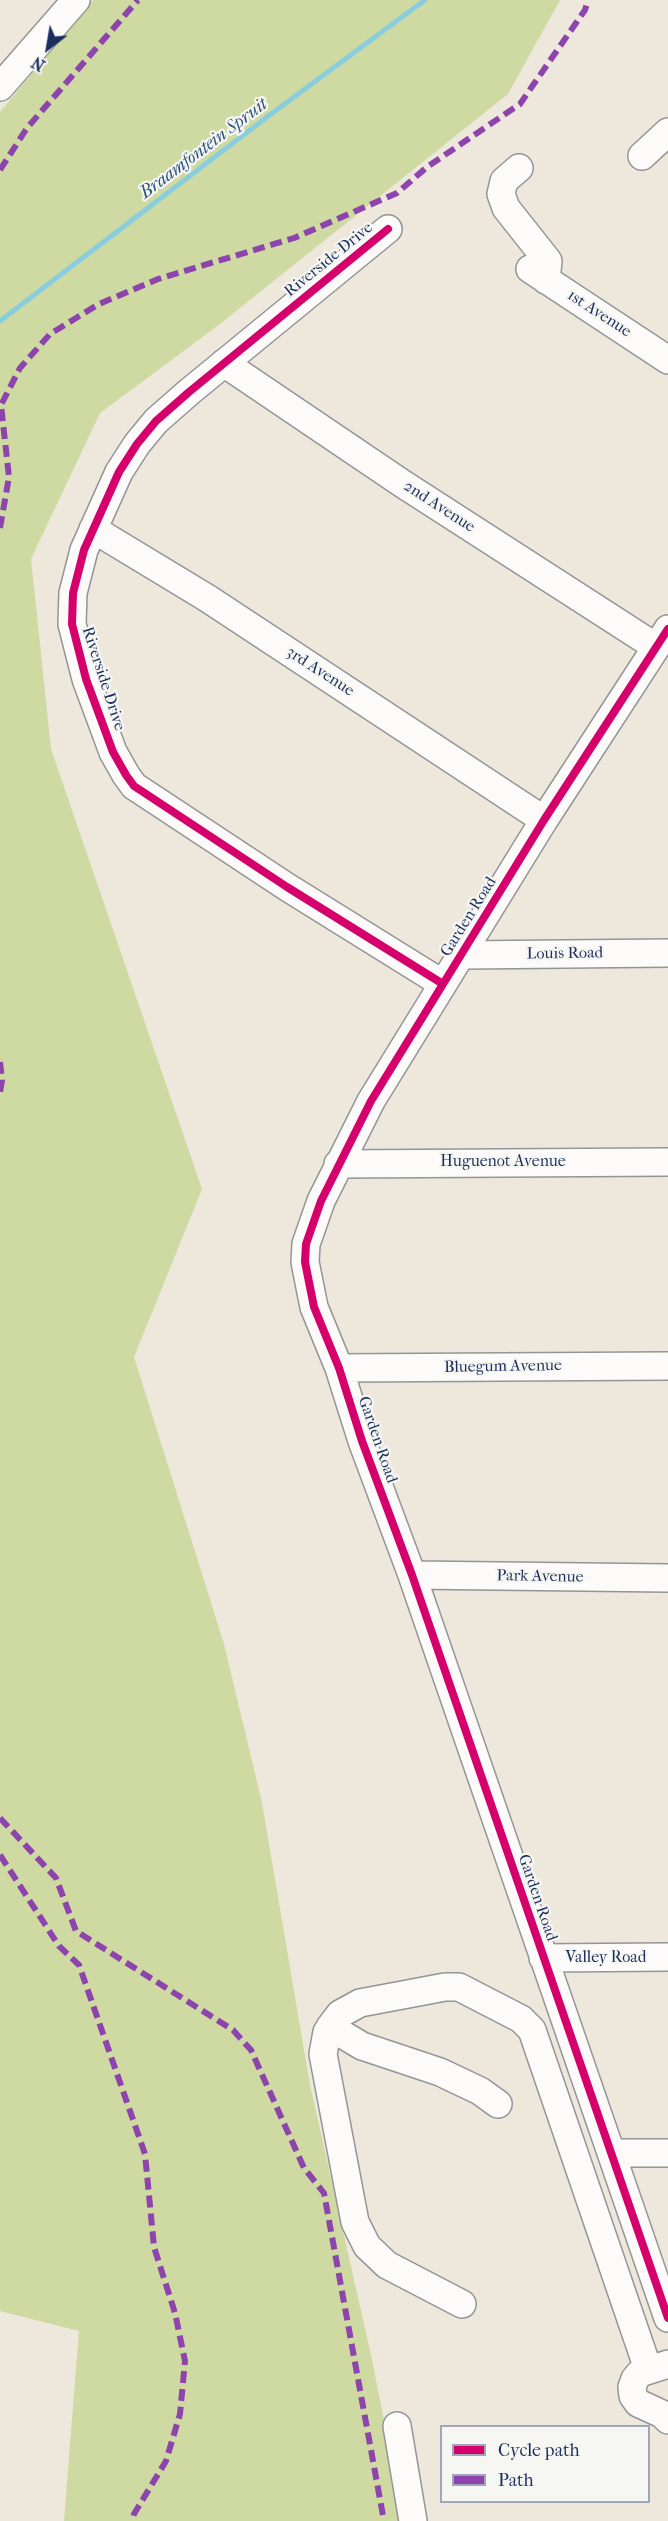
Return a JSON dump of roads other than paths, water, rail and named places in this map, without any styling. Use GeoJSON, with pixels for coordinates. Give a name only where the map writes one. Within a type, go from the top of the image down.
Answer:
{"type":"FeatureCollection","features":[{"type":"Feature","properties":{"kind":"street"},"geometry":{"type":"LineString","coordinates":[[1,87],[76,0]]}},
{"type":"Feature","properties":{"kind":"street"},"geometry":{"type":"LineString","coordinates":[[642,156],[668,132]]}},
{"type":"Feature","properties":{"kind":"street","name":"1st Avenue"},"geometry":{"type":"LineString","coordinates":[[519,168],[504,181],[501,194],[506,208],[548,261],[538,274],[668,360]]}},
{"type":"Feature","properties":{"kind":"street","name":"Riverside Drive"},"geometry":{"type":"LineString","coordinates":[[388,229],[156,421],[137,444],[118,472],[76,575],[72,624],[86,679],[113,752],[126,775],[145,795],[443,984]]}},
{"type":"Feature","properties":{"kind":"street","name":"2nd Avenue"},"geometry":{"type":"LineString","coordinates":[[224,363],[413,490],[662,638]]}},
{"type":"Feature","properties":{"kind":"street","name":"3rd Avenue"},"geometry":{"type":"LineString","coordinates":[[93,529],[207,598],[544,820]]}},
{"type":"Feature","properties":{"kind":"street","name":"Garden Road"},"geometry":{"type":"LineString","coordinates":[[662,638],[544,820],[371,1101],[338,1164],[311,1225],[306,1244],[305,1262],[312,1301],[339,1368],[362,1441],[411,1575],[668,2318]]}},
{"type":"Feature","properties":{"kind":"street","name":"Louis Road"},"geometry":{"type":"LineString","coordinates":[[462,956],[668,953]]}},
{"type":"Feature","properties":{"kind":"street","name":"Huguenot Avenue"},"geometry":{"type":"LineString","coordinates":[[338,1164],[668,1162]]}},
{"type":"Feature","properties":{"kind":"street","name":"Bluegum Avenue"},"geometry":{"type":"LineString","coordinates":[[339,1368],[668,1366]]}},
{"type":"Feature","properties":{"kind":"street","name":"Park Avenue"},"geometry":{"type":"LineString","coordinates":[[411,1575],[668,1578]]}},
{"type":"Feature","properties":{"kind":"street","name":"Valley Road"},"geometry":{"type":"LineString","coordinates":[[543,1958],[668,1957]]}},
{"type":"Feature","properties":{"kind":"street"},"geometry":{"type":"LineString","coordinates":[[462,2304],[387,2265],[376,2257],[360,2235],[352,2209],[324,2065],[324,2043],[330,2027],[340,2014],[360,2003],[452,1986],[483,1998],[521,2019],[528,2025],[538,2043],[658,2366],[634,2379],[633,2396],[645,2408],[662,2414],[668,2420]]}},
{"type":"Feature","properties":{"kind":"street"},"geometry":{"type":"LineString","coordinates":[[330,2027],[362,2046],[440,2072],[480,2091],[498,2104]]}},
{"type":"Feature","properties":{"kind":"street"},"geometry":{"type":"LineString","coordinates":[[611,2153],[668,2153]]}},
{"type":"Feature","properties":{"kind":"street"},"geometry":{"type":"LineString","coordinates":[[397,2426],[413,2521]]}},
{"type":"Feature","properties":{"kind":"waterway","name":"Braamfontein Spruit"},"geometry":{"type":"LineString","coordinates":[[0,321],[271,114],[425,0]]}}]}
